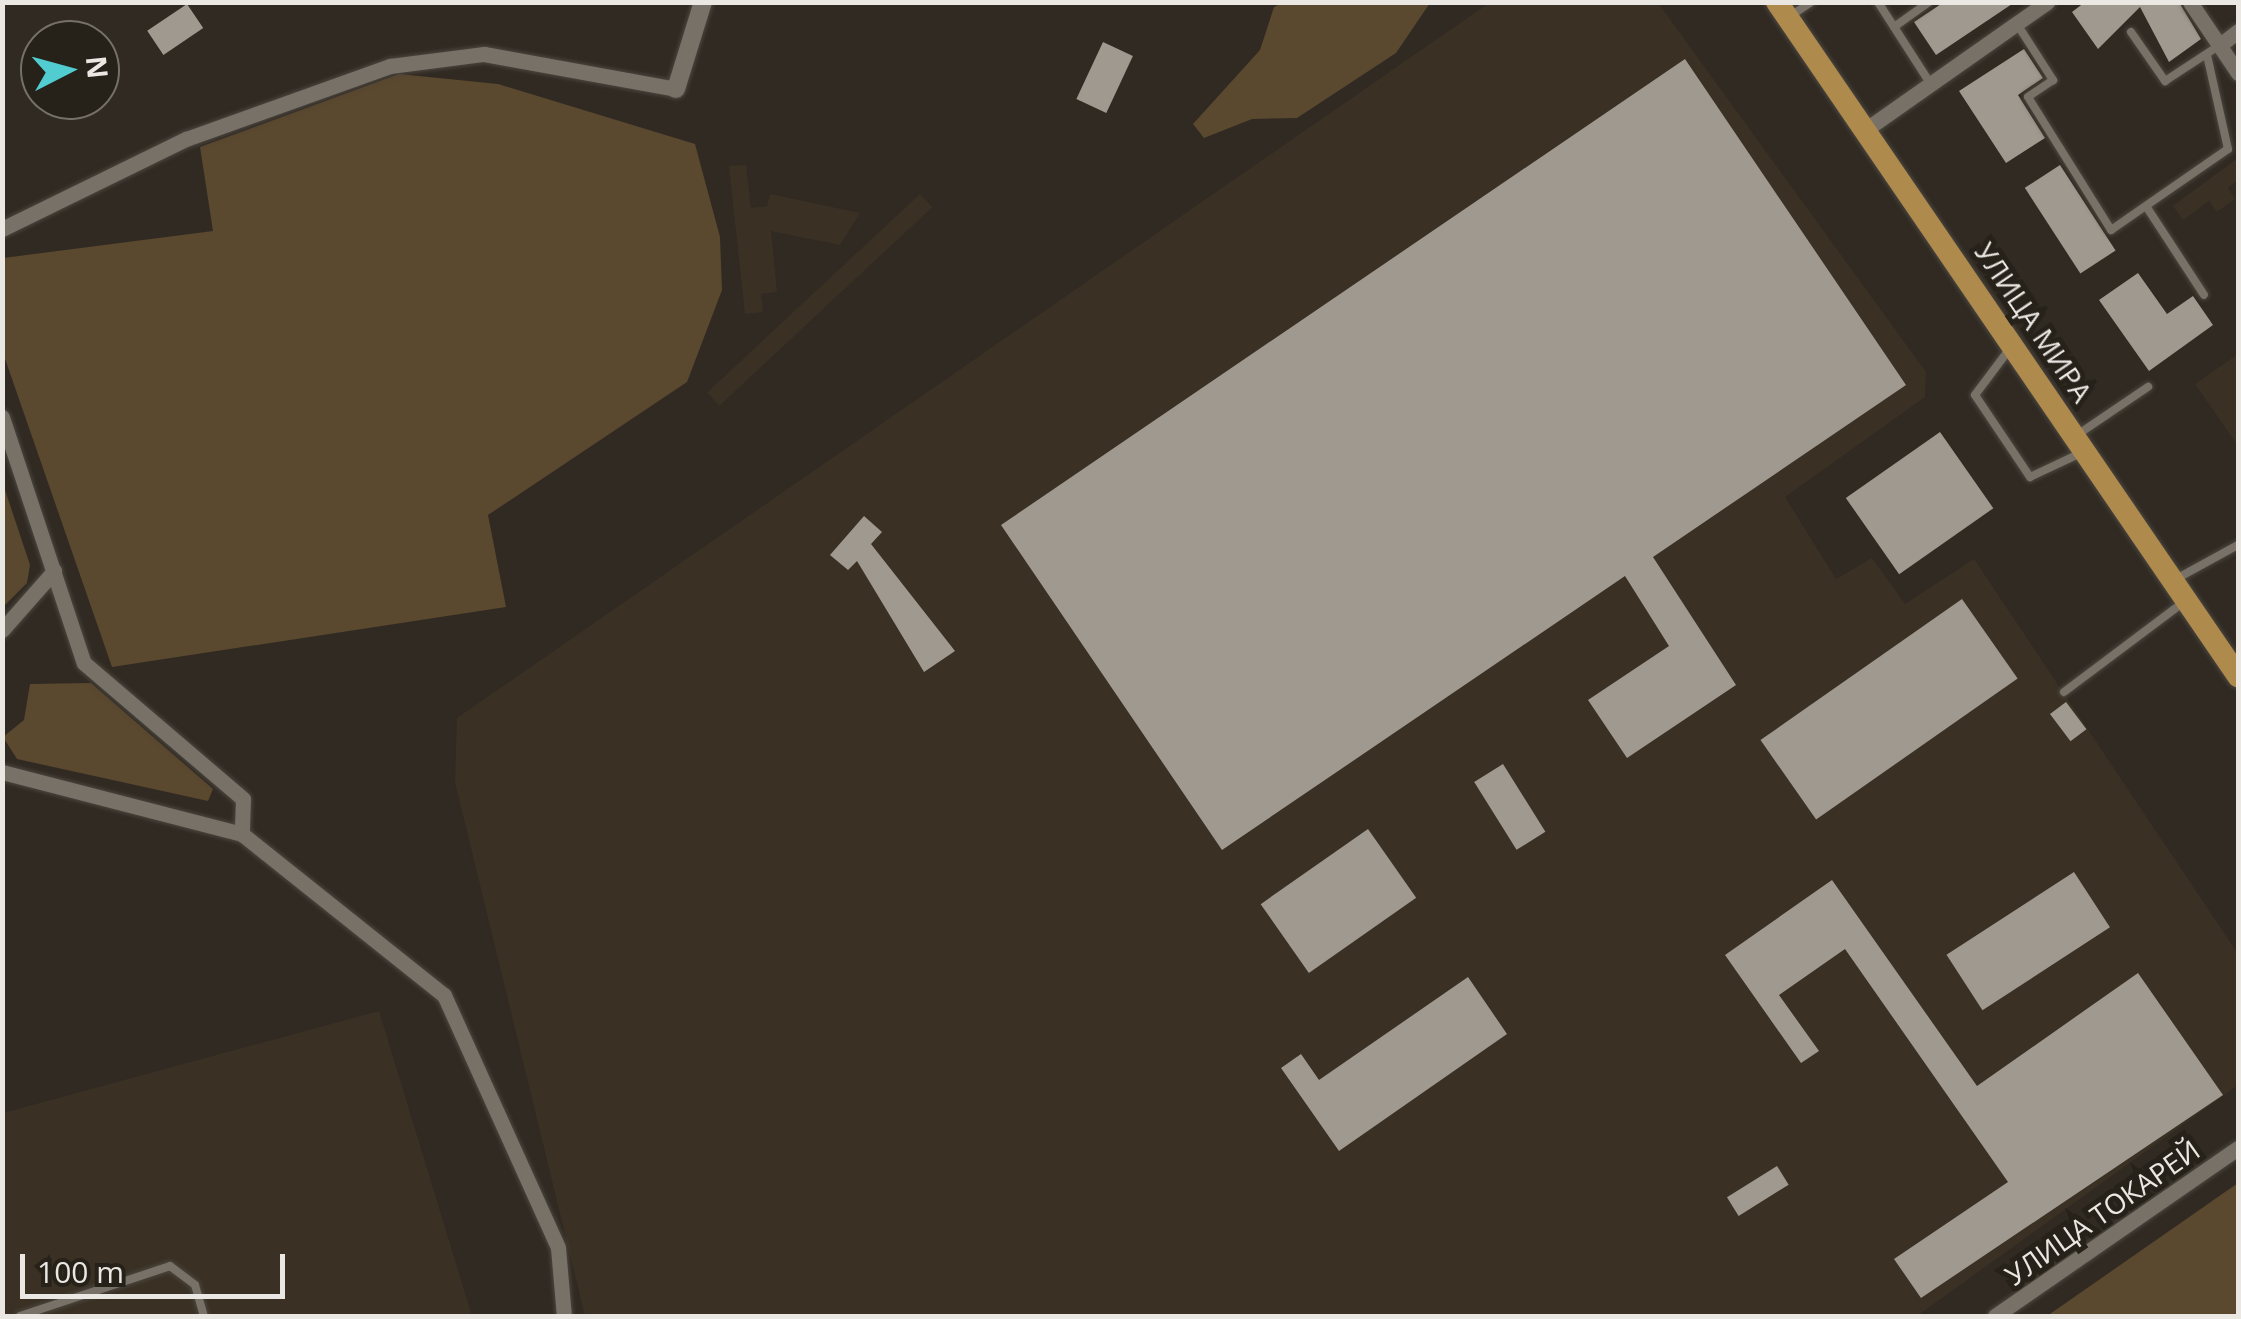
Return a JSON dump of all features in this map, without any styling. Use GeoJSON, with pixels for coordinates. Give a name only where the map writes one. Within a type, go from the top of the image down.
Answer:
{"type":"FeatureCollection","features":[{"type":"Feature","properties":{"kind":"main road","name":"УЛИЦА МИРА"},"geometry":{"type":"LineString","coordinates":[[1781,11],[2014,343],[2238,676]]}},
{"type":"Feature","properties":{"kind":"street"},"geometry":{"type":"LineString","coordinates":[[2,229],[186,139],[390,66],[484,54],[676,89],[703,2]]}},
{"type":"Feature","properties":{"kind":"street"},"geometry":{"type":"LineString","coordinates":[[2190,2],[2214,50],[2238,72]]}},
{"type":"Feature","properties":{"kind":"street"},"geometry":{"type":"LineString","coordinates":[[1865,130],[2040,5]]}},
{"type":"Feature","properties":{"kind":"street"},"geometry":{"type":"LineString","coordinates":[[2214,50],[2238,31]]}},
{"type":"Feature","properties":{"kind":"street"},"geometry":{"type":"LineString","coordinates":[[2,417],[84,662],[242,799],[242,834]]}},
{"type":"Feature","properties":{"kind":"street"},"geometry":{"type":"LineString","coordinates":[[2,630],[54,571]]}},
{"type":"Feature","properties":{"kind":"street"},"geometry":{"type":"LineString","coordinates":[[2,772],[242,834],[444,995],[558,1248],[564,1316]]}},
{"type":"Feature","properties":{"kind":"street","name":"УЛИЦА ТОКАРЕЙ"},"geometry":{"type":"LineString","coordinates":[[1995,1316],[2238,1148]]}},
{"type":"Feature","properties":{"kind":"lane"},"geometry":{"type":"LineString","coordinates":[[1781,11],[1811,2]]}},
{"type":"Feature","properties":{"kind":"lane"},"geometry":{"type":"LineString","coordinates":[[1878,2],[1930,84]]}},
{"type":"Feature","properties":{"kind":"lane"},"geometry":{"type":"LineString","coordinates":[[1894,27],[1929,2]]}},
{"type":"Feature","properties":{"kind":"lane"},"geometry":{"type":"LineString","coordinates":[[2017,24],[2053,80],[2028,97],[2111,230],[2228,149],[2214,50],[2165,80],[2130,32]]}},
{"type":"Feature","properties":{"kind":"lane"},"geometry":{"type":"LineString","coordinates":[[2146,206],[2204,295]]}},
{"type":"Feature","properties":{"kind":"lane"},"geometry":{"type":"LineString","coordinates":[[2014,343],[1975,395],[2030,477],[2079,444],[2148,388]]}},
{"type":"Feature","properties":{"kind":"lane"},"geometry":{"type":"LineString","coordinates":[[2064,692],[2238,545]]}},
{"type":"Feature","properties":{"kind":"lane"},"geometry":{"type":"LineString","coordinates":[[20,1316],[170,1266],[195,1285],[204,1316]]}},
{"type":"Feature","properties":{"kind":"shaded area"},"geometry":{"type":"Polygon","coordinates":[[[1285,2],[1430,3],[1396,53],[1297,118],[1252,119],[1204,138],[1193,124],[1260,50],[1274,7],[1285,2]]]}},
{"type":"Feature","properties":{"kind":"shaded area"},"geometry":{"type":"Polygon","coordinates":[[[1489,3],[1658,3],[1926,372],[1925,397],[1785,497],[1836,579],[1872,558],[1905,604],[1974,559],[2238,954],[2238,1085],[1917,1316],[585,1316],[455,782],[457,718],[1489,3]]]}},
{"type":"Feature","properties":{"kind":"shaded area"},"geometry":{"type":"Polygon","coordinates":[[[399,74],[498,84],[695,144],[720,237],[722,290],[687,382],[488,515],[506,607],[112,667],[3,353],[3,258],[213,231],[200,147],[399,74]]]}},
{"type":"Feature","properties":{"kind":"shaded area"},"geometry":{"type":"Polygon","coordinates":[[[2238,158],[2238,180],[2228,188],[2235,199],[2217,212],[2209,201],[2183,220],[2173,206],[2238,158]]]}},
{"type":"Feature","properties":{"kind":"shaded area"},"geometry":{"type":"Polygon","coordinates":[[[746,165],[751,208],[767,206],[770,194],[860,213],[840,245],[771,231],[777,292],[761,294],[763,312],[745,314],[729,166],[746,165]]]}},
{"type":"Feature","properties":{"kind":"shaded area"},"geometry":{"type":"Polygon","coordinates":[[[920,194],[932,207],[719,406],[707,392],[920,194]]]}},
{"type":"Feature","properties":{"kind":"shaded area"},"geometry":{"type":"Polygon","coordinates":[[[2238,354],[2238,446],[2195,384],[2238,354]]]}},
{"type":"Feature","properties":{"kind":"shaded area"},"geometry":{"type":"Polygon","coordinates":[[[3,484],[30,565],[27,583],[3,607],[3,484]]]}},
{"type":"Feature","properties":{"kind":"shaded area"},"geometry":{"type":"Polygon","coordinates":[[[91,683],[213,789],[208,801],[17,759],[3,737],[24,720],[30,684],[91,683]]]}},
{"type":"Feature","properties":{"kind":"shaded area"},"geometry":{"type":"Polygon","coordinates":[[[379,1011],[472,1316],[3,1316],[3,1113],[379,1011]]]}},
{"type":"Feature","properties":{"kind":"shaded area"},"geometry":{"type":"Polygon","coordinates":[[[2238,1183],[2238,1316],[2047,1316],[2238,1183]]]}},
{"type":"Feature","properties":{"kind":"building"},"geometry":{"type":"Polygon","coordinates":[[[1944,2],[2015,2],[1936,55],[1914,22],[1944,2]]]}},
{"type":"Feature","properties":{"kind":"building"},"geometry":{"type":"Polygon","coordinates":[[[2085,2],[2179,2],[2201,39],[2169,62],[2140,7],[2098,49],[2072,12],[2085,2]]]}},
{"type":"Feature","properties":{"kind":"building"},"geometry":{"type":"Polygon","coordinates":[[[187,4],[203,28],[163,55],[147,31],[187,4]]]}},
{"type":"Feature","properties":{"kind":"building"},"geometry":{"type":"Polygon","coordinates":[[[1103,42],[1133,56],[1106,113],[1076,99],[1103,42]]]}},
{"type":"Feature","properties":{"kind":"building"},"geometry":{"type":"Polygon","coordinates":[[[2024,49],[2043,78],[2018,95],[2045,138],[2006,163],[1959,91],[2024,49]]]}},
{"type":"Feature","properties":{"kind":"building"},"geometry":{"type":"Polygon","coordinates":[[[1685,59],[1906,385],[1653,557],[1736,685],[1627,758],[1588,700],[1669,646],[1625,576],[1222,850],[1001,525],[1685,59]]]}},
{"type":"Feature","properties":{"kind":"building"},"geometry":{"type":"Polygon","coordinates":[[[2060,165],[2116,251],[2080,273],[2025,188],[2060,165]]]}},
{"type":"Feature","properties":{"kind":"building"},"geometry":{"type":"Polygon","coordinates":[[[2138,273],[2167,314],[2193,296],[2213,325],[2149,371],[2099,300],[2138,273]]]}},
{"type":"Feature","properties":{"kind":"building"},"geometry":{"type":"Polygon","coordinates":[[[1940,432],[1993,508],[1899,574],[1846,498],[1940,432]]]}},
{"type":"Feature","properties":{"kind":"building"},"geometry":{"type":"Polygon","coordinates":[[[864,516],[882,532],[871,544],[955,651],[924,672],[857,561],[848,570],[830,555],[864,516]]]}},
{"type":"Feature","properties":{"kind":"building"},"geometry":{"type":"Polygon","coordinates":[[[1962,599],[2018,678],[1816,820],[1760,740],[1962,599]]]}},
{"type":"Feature","properties":{"kind":"building"},"geometry":{"type":"Polygon","coordinates":[[[2066,702],[2086,729],[2070,741],[2050,714],[2066,702]]]}},
{"type":"Feature","properties":{"kind":"building"},"geometry":{"type":"Polygon","coordinates":[[[1503,764],[1545,832],[1517,850],[1474,782],[1503,764]]]}},
{"type":"Feature","properties":{"kind":"building"},"geometry":{"type":"Polygon","coordinates":[[[1368,829],[1416,898],[1309,973],[1261,904],[1368,829]]]}},
{"type":"Feature","properties":{"kind":"building"},"geometry":{"type":"Polygon","coordinates":[[[2074,872],[2110,927],[1982,1010],[1947,955],[2074,872]]]}},
{"type":"Feature","properties":{"kind":"building"},"geometry":{"type":"Polygon","coordinates":[[[1832,880],[1977,1086],[2138,973],[2223,1095],[1921,1298],[1894,1259],[2008,1182],[1845,949],[1779,995],[1819,1051],[1801,1063],[1725,955],[1832,880]]]}},
{"type":"Feature","properties":{"kind":"building"},"geometry":{"type":"Polygon","coordinates":[[[1468,977],[1507,1034],[1339,1151],[1281,1068],[1301,1054],[1319,1080],[1468,977]]]}},
{"type":"Feature","properties":{"kind":"building"},"geometry":{"type":"Polygon","coordinates":[[[1777,1166],[1789,1185],[1739,1216],[1727,1197],[1777,1166]]]}}]}
